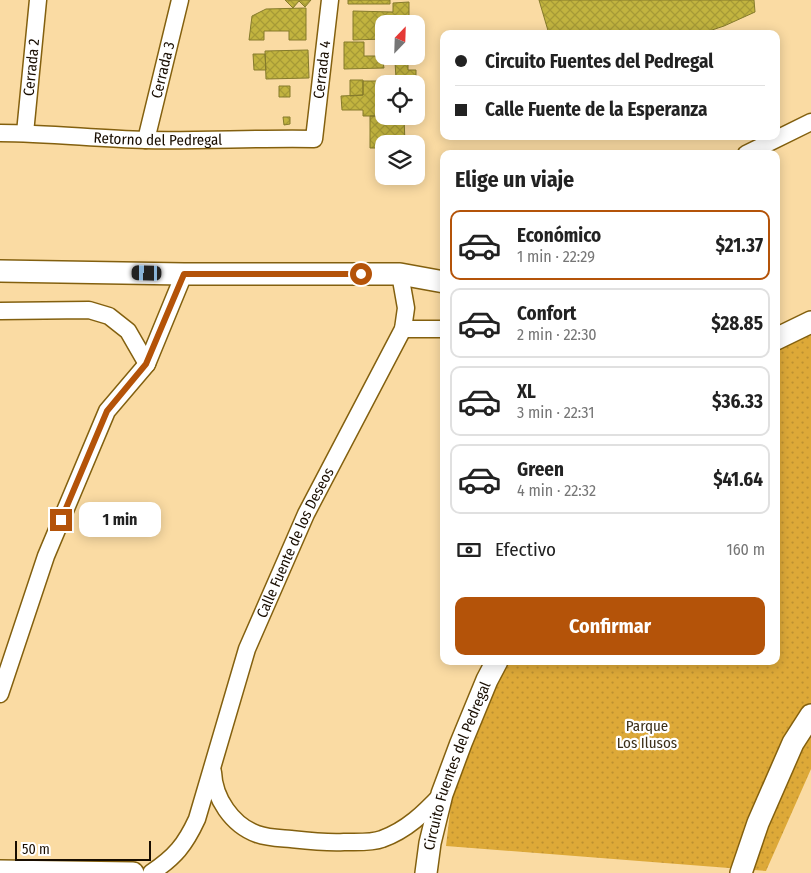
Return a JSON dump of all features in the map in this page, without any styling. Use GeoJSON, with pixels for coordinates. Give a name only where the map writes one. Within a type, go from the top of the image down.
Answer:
{"type":"FeatureCollection","features":[{"type":"Feature","properties":{"kind":"street","name":"Cerrada 2"},"geometry":{"type":"LineString","coordinates":[[25,133],[38,0]]}},
{"type":"Feature","properties":{"kind":"street","name":"Cerrada 3"},"geometry":{"type":"LineString","coordinates":[[146,140],[180,0]]}},
{"type":"Feature","properties":{"kind":"street","name":"Cerrada 4"},"geometry":{"type":"LineString","coordinates":[[314,139],[330,0]]}},
{"type":"Feature","properties":{"kind":"street"},"geometry":{"type":"LineString","coordinates":[[780,137],[811,122]]}},
{"type":"Feature","properties":{"kind":"street","name":"Retorno del Pedregal"},"geometry":{"type":"LineString","coordinates":[[0,133],[146,140],[314,139]]}},
{"type":"Feature","properties":{"kind":"street"},"geometry":{"type":"LineString","coordinates":[[754,150],[774,140]]}},
{"type":"Feature","properties":{"kind":"street"},"geometry":{"type":"LineString","coordinates":[[0,271],[184,274],[400,274],[440,281]]}},
{"type":"Feature","properties":{"kind":"street"},"geometry":{"type":"LineString","coordinates":[[0,694],[46,556],[107,411],[146,364],[184,274]]}},
{"type":"Feature","properties":{"kind":"street","name":"Calle Fuente de los Deseos"},"geometry":{"type":"LineString","coordinates":[[151,873],[178,852],[189,836],[197,819],[247,649],[302,522],[404,329],[406,308],[400,274]]}},
{"type":"Feature","properties":{"kind":"street"},"geometry":{"type":"LineString","coordinates":[[0,311],[89,310],[109,316],[128,330],[146,364]]}},
{"type":"Feature","properties":{"kind":"street"},"geometry":{"type":"LineString","coordinates":[[780,324],[809,323]]}},
{"type":"Feature","properties":{"kind":"street"},"geometry":{"type":"LineString","coordinates":[[780,337],[809,323]]}},
{"type":"Feature","properties":{"kind":"street"},"geometry":{"type":"LineString","coordinates":[[404,329],[440,329]]}},
{"type":"Feature","properties":{"kind":"street","name":"Circuito Fuentes del Pedregal"},"geometry":{"type":"LineString","coordinates":[[426,873],[430,843],[442,794],[483,689],[495,665]]}},
{"type":"Feature","properties":{"kind":"street"},"geometry":{"type":"LineString","coordinates":[[741,873],[758,823],[793,743],[811,715]]}},
{"type":"Feature","properties":{"kind":"street","name":"Calle Fuente de los Deseos"},"geometry":{"type":"LineString","coordinates":[[213,767],[216,790],[228,811],[241,825],[255,833],[268,837],[327,843],[379,840],[399,832],[422,816],[442,794]]}},
{"type":"Feature","properties":{"kind":"street"},"geometry":{"type":"LineString","coordinates":[[1,870],[133,873]]}},
{"type":"Feature","properties":{"kind":"green space","name":"Parque Los Ilusos"},"geometry":{"type":"Polygon","coordinates":[[[811,322],[811,769],[766,871],[446,846],[452,795],[497,665],[780,665],[780,337],[811,322]]]}},
{"type":"Feature","properties":{"kind":"building"},"geometry":{"type":"Polygon","coordinates":[[[285,0],[311,0],[305,7],[299,1],[293,8],[285,0]]]}},
{"type":"Feature","properties":{"kind":"building"},"geometry":{"type":"Polygon","coordinates":[[[348,0],[390,0],[390,4],[348,4],[348,0]]]}},
{"type":"Feature","properties":{"kind":"building"},"geometry":{"type":"Polygon","coordinates":[[[539,0],[754,0],[755,12],[712,30],[548,30],[539,0]]]}},
{"type":"Feature","properties":{"kind":"building"},"geometry":{"type":"Polygon","coordinates":[[[409,2],[409,15],[375,15],[375,39],[353,40],[353,11],[393,12],[393,3],[409,2]]]}},
{"type":"Feature","properties":{"kind":"building"},"geometry":{"type":"Polygon","coordinates":[[[306,8],[306,40],[289,40],[289,31],[264,31],[264,40],[249,40],[252,16],[266,9],[306,8]]]}},
{"type":"Feature","properties":{"kind":"building"},"geometry":{"type":"Polygon","coordinates":[[[344,42],[364,42],[364,56],[375,56],[375,65],[384,65],[384,68],[344,69],[344,42]]]}},
{"type":"Feature","properties":{"kind":"building"},"geometry":{"type":"Polygon","coordinates":[[[308,50],[309,78],[266,79],[265,51],[308,50]]]}},
{"type":"Feature","properties":{"kind":"building"},"geometry":{"type":"Polygon","coordinates":[[[253,54],[265,54],[266,70],[254,70],[253,54]]]}},
{"type":"Feature","properties":{"kind":"building"},"geometry":{"type":"Polygon","coordinates":[[[395,65],[408,65],[408,70],[416,70],[416,75],[396,75],[395,65]]]}},
{"type":"Feature","properties":{"kind":"building"},"geometry":{"type":"Polygon","coordinates":[[[350,80],[363,80],[363,95],[350,96],[350,80]]]}},
{"type":"Feature","properties":{"kind":"building"},"geometry":{"type":"Polygon","coordinates":[[[363,81],[375,81],[375,116],[363,116],[363,110],[342,110],[341,96],[363,95],[363,81]]]}},
{"type":"Feature","properties":{"kind":"building"},"geometry":{"type":"Polygon","coordinates":[[[279,86],[290,86],[290,97],[279,97],[279,86]]]}},
{"type":"Feature","properties":{"kind":"building"},"geometry":{"type":"Polygon","coordinates":[[[370,116],[375,116],[375,125],[404,125],[405,135],[375,135],[375,148],[370,148],[370,116]]]}},
{"type":"Feature","properties":{"kind":"building"},"geometry":{"type":"Polygon","coordinates":[[[283,117],[290,117],[290,124],[284,125],[283,117]]]}},
{"type":"Feature","properties":{"kind":"route"},"geometry":{"type":"LineString","coordinates":[[61,520],[107,411],[146,364],[184,274],[361,274]]}}]}
